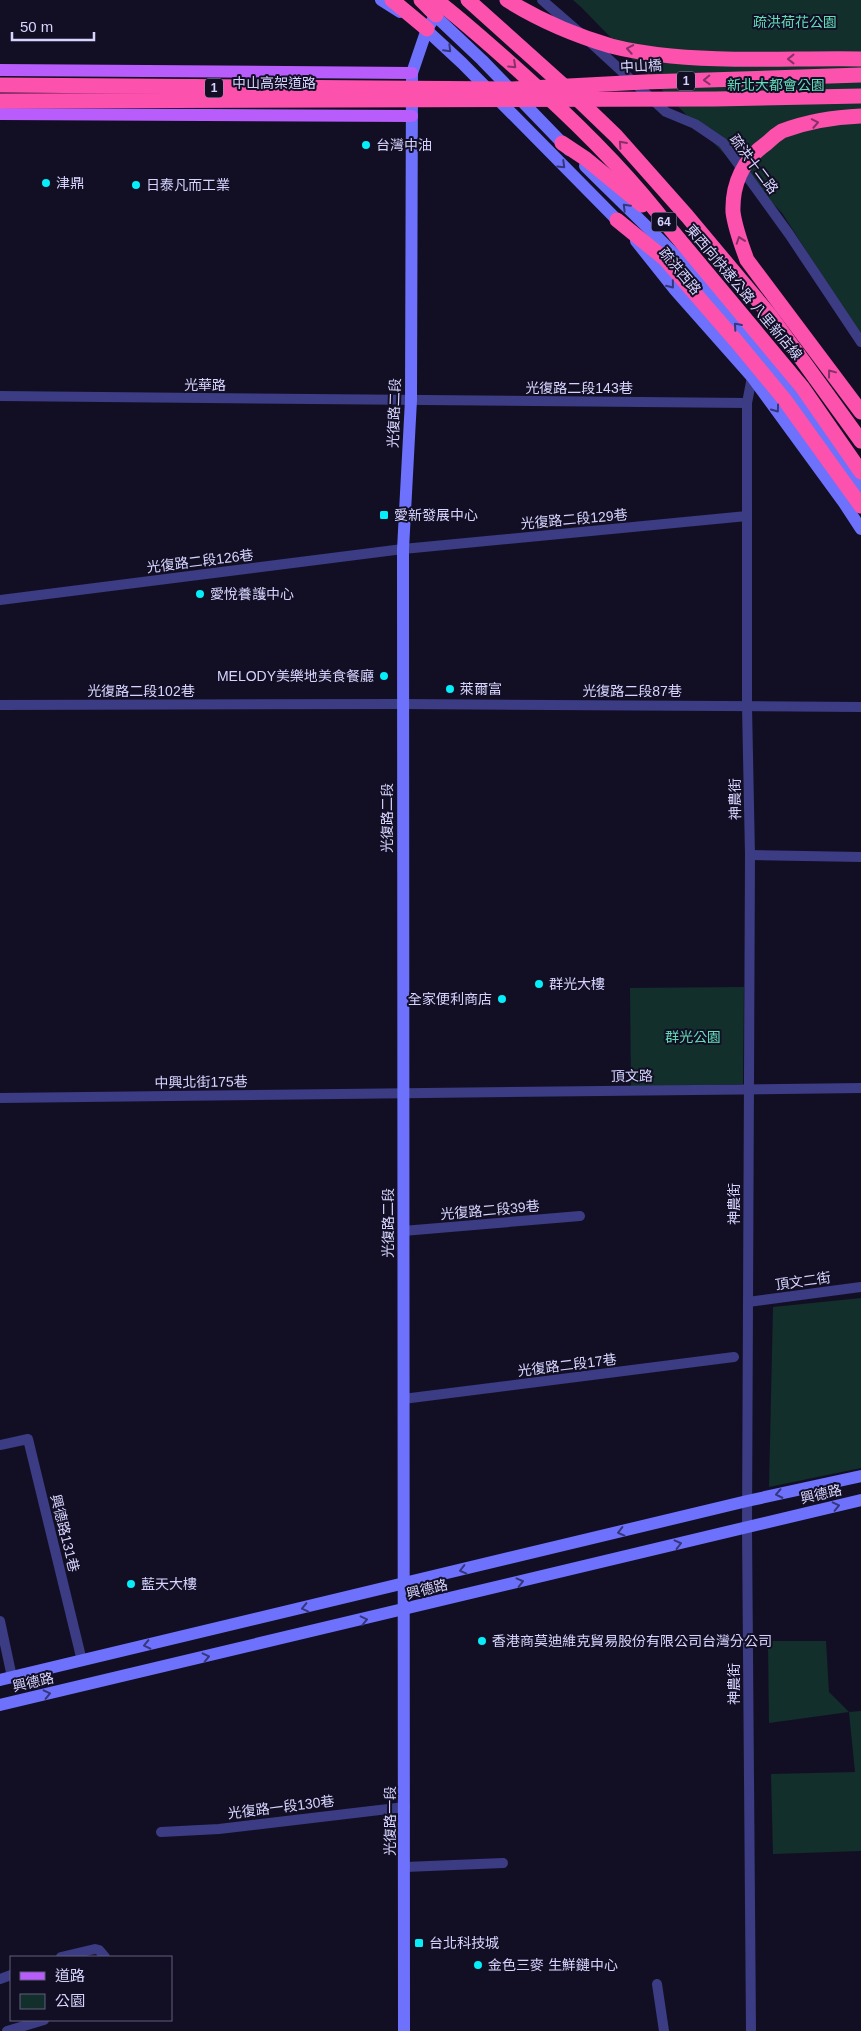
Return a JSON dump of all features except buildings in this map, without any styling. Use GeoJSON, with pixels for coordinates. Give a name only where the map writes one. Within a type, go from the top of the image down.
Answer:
{"type":"FeatureCollection","features":[{"type":"Feature","properties":{"kind":"highway"},"geometry":{"type":"LineString","coordinates":[[392,0],[427,29]]}},
{"type":"Feature","properties":{"kind":"highway","name":"東西向快速公路 八里新店線"},"geometry":{"type":"LineString","coordinates":[[421,0],[436,8],[507,60],[586,132],[630,181],[802,387],[861,472]]}},
{"type":"Feature","properties":{"kind":"highway","name":"東西向快速公路 八里新店線"},"geometry":{"type":"LineString","coordinates":[[468,0],[564,86],[616,136],[769,314],[861,440]]}},
{"type":"Feature","properties":{"kind":"highway"},"geometry":{"type":"LineString","coordinates":[[507,0],[532,15],[570,32],[612,46],[654,54],[697,58],[861,59]]}},
{"type":"Feature","properties":{"kind":"highway","name":"中山橋"},"geometry":{"type":"LineString","coordinates":[[515,95],[662,81],[861,75]]}},
{"type":"Feature","properties":{"kind":"highway"},"geometry":{"type":"LineString","coordinates":[[0,76],[429,80],[515,95]]}},
{"type":"Feature","properties":{"kind":"highway","name":"中山高架道路"},"geometry":{"type":"LineString","coordinates":[[0,85],[515,95]]}},
{"type":"Feature","properties":{"kind":"highway"},"geometry":{"type":"LineString","coordinates":[[0,108],[420,109],[515,95]]}},
{"type":"Feature","properties":{"kind":"highway","name":"中山高架道路"},"geometry":{"type":"LineString","coordinates":[[0,100],[515,95]]}},
{"type":"Feature","properties":{"kind":"highway","name":"1"},"geometry":{"type":"LineString","coordinates":[[515,95],[715,99],[861,96]]}},
{"type":"Feature","properties":{"kind":"highway"},"geometry":{"type":"LineString","coordinates":[[861,116],[803,125],[780,132],[757,150],[739,173],[735,188],[733,211],[746,260],[861,412]]}},
{"type":"Feature","properties":{"kind":"highway"},"geometry":{"type":"LineString","coordinates":[[562,143],[586,159],[696,251],[749,304],[794,359],[861,451]]}},
{"type":"Feature","properties":{"kind":"highway"},"geometry":{"type":"LineString","coordinates":[[617,220],[665,259],[784,399],[861,506]]}},
{"type":"Feature","properties":{"kind":"main road","name":"1"},"geometry":{"type":"LineString","coordinates":[[0,70],[412,73]]}},
{"type":"Feature","properties":{"kind":"main road","name":"1"},"geometry":{"type":"LineString","coordinates":[[0,114],[412,116]]}},
{"type":"Feature","properties":{"kind":"street","name":"疏洪西路"},"geometry":{"type":"LineString","coordinates":[[381,0],[427,29],[617,220],[674,290],[752,377],[861,529]]}},
{"type":"Feature","properties":{"kind":"street","name":"疏洪西路"},"geometry":{"type":"LineString","coordinates":[[416,0],[436,8],[562,143],[676,257],[742,332],[801,406],[861,490]]}},
{"type":"Feature","properties":{"kind":"street","name":"疏洪十二路"},"geometry":{"type":"LineString","coordinates":[[542,0],[666,112],[695,124],[724,143],[789,234],[861,342]]}},
{"type":"Feature","properties":{"kind":"street","name":"光復路二段"},"geometry":{"type":"LineString","coordinates":[[405,1610],[403,1585],[403,549],[411,400],[412,73],[436,8]]}},
{"type":"Feature","properties":{"kind":"street","name":"神農街"},"geometry":{"type":"LineString","coordinates":[[751,2031],[747,1527],[750,855],[747,706],[747,403],[752,377]]}},
{"type":"Feature","properties":{"kind":"street","name":"光華路"},"geometry":{"type":"LineString","coordinates":[[0,396],[411,400]]}},
{"type":"Feature","properties":{"kind":"street","name":"光復路二段143巷"},"geometry":{"type":"LineString","coordinates":[[411,400],[747,403]]}},
{"type":"Feature","properties":{"kind":"street","name":"光復路二段129巷"},"geometry":{"type":"LineString","coordinates":[[403,549],[747,516]]}},
{"type":"Feature","properties":{"kind":"street","name":"光復路二段126巷"},"geometry":{"type":"LineString","coordinates":[[0,600],[403,549]]}},
{"type":"Feature","properties":{"kind":"street","name":"光復路二段87巷"},"geometry":{"type":"LineString","coordinates":[[403,704],[861,707]]}},
{"type":"Feature","properties":{"kind":"street","name":"光復路二段102巷"},"geometry":{"type":"LineString","coordinates":[[0,705],[403,704]]}},
{"type":"Feature","properties":{"kind":"street"},"geometry":{"type":"LineString","coordinates":[[750,855],[861,858]]}},
{"type":"Feature","properties":{"kind":"street","name":"頂文路"},"geometry":{"type":"LineString","coordinates":[[403,1093],[861,1088]]}},
{"type":"Feature","properties":{"kind":"street","name":"中興北街175巷"},"geometry":{"type":"LineString","coordinates":[[0,1098],[403,1093]]}},
{"type":"Feature","properties":{"kind":"street","name":"光復路二段39巷"},"geometry":{"type":"LineString","coordinates":[[403,1231],[580,1216]]}},
{"type":"Feature","properties":{"kind":"street","name":"頂文二街"},"geometry":{"type":"LineString","coordinates":[[748,1302],[861,1287]]}},
{"type":"Feature","properties":{"kind":"street","name":"光復路二段17巷"},"geometry":{"type":"LineString","coordinates":[[403,1399],[734,1357]]}},
{"type":"Feature","properties":{"kind":"street","name":"興德路131巷"},"geometry":{"type":"LineString","coordinates":[[0,1445],[28,1439],[82,1661]]}},
{"type":"Feature","properties":{"kind":"street","name":"興德路"},"geometry":{"type":"LineString","coordinates":[[6,1679],[747,1501],[861,1476]]}},
{"type":"Feature","properties":{"kind":"street","name":"興德路"},"geometry":{"type":"LineString","coordinates":[[0,1705],[861,1500]]}},
{"type":"Feature","properties":{"kind":"street","name":"光復路一段"},"geometry":{"type":"LineString","coordinates":[[404,2031],[405,1610]]}},
{"type":"Feature","properties":{"kind":"street"},"geometry":{"type":"LineString","coordinates":[[0,1621],[6,1679]]}},
{"type":"Feature","properties":{"kind":"street","name":"光復路一段130巷"},"geometry":{"type":"LineString","coordinates":[[161,1832],[219,1829],[405,1806]]}},
{"type":"Feature","properties":{"kind":"street"},"geometry":{"type":"LineString","coordinates":[[405,1867],[503,1863]]}},
{"type":"Feature","properties":{"kind":"street"},"geometry":{"type":"LineString","coordinates":[[65,1956],[95,1949],[99,1950],[104,1956]]}},
{"type":"Feature","properties":{"kind":"street"},"geometry":{"type":"LineString","coordinates":[[657,1984],[664,2031]]}},
{"type":"Feature","properties":{"kind":"street"},"geometry":{"type":"LineString","coordinates":[[7,2031],[41,2021]]}},
{"type":"Feature","properties":{"kind":"green space","name":"新北大都會公園"},"geometry":{"type":"Polygon","coordinates":[[[573,0],[861,0],[861,336],[782,213],[573,0]]]}},
{"type":"Feature","properties":{"kind":"green space","name":"群光公園"},"geometry":{"type":"Polygon","coordinates":[[[744,987],[743,1084],[631,1087],[630,988],[744,987]]]}},
{"type":"Feature","properties":{"kind":"green space"},"geometry":{"type":"Polygon","coordinates":[[[861,1298],[861,1468],[769,1487],[773,1307],[861,1298]]]}},
{"type":"Feature","properties":{"kind":"green space"},"geometry":{"type":"Polygon","coordinates":[[[768,1641],[826,1641],[829,1692],[849,1712],[769,1723],[768,1641]]]}},
{"type":"Feature","properties":{"kind":"green space"},"geometry":{"type":"Polygon","coordinates":[[[861,1711],[861,1851],[773,1854],[771,1774],[855,1772],[849,1712],[861,1711]]]}},
{"type":"Feature","properties":{"kind":"place","name":"台灣中油"},"geometry":{"type":"Point","coordinates":[366,145]}},
{"type":"Feature","properties":{"kind":"place","name":"津鼎"},"geometry":{"type":"Point","coordinates":[46,183]}},
{"type":"Feature","properties":{"kind":"place","name":"日泰凡而工業"},"geometry":{"type":"Point","coordinates":[136,185]}},
{"type":"Feature","properties":{"kind":"place","name":"愛新發展中心"},"geometry":{"type":"Point","coordinates":[384,515]}},
{"type":"Feature","properties":{"kind":"place","name":"愛悅養護中心"},"geometry":{"type":"Point","coordinates":[200,594]}},
{"type":"Feature","properties":{"kind":"place","name":"MELODY美樂地美食餐廳"},"geometry":{"type":"Point","coordinates":[384,676]}},
{"type":"Feature","properties":{"kind":"place","name":"萊爾富"},"geometry":{"type":"Point","coordinates":[450,689]}},
{"type":"Feature","properties":{"kind":"place","name":"群光大樓"},"geometry":{"type":"Point","coordinates":[539,984]}},
{"type":"Feature","properties":{"kind":"place","name":"全家便利商店"},"geometry":{"type":"Point","coordinates":[502,999]}},
{"type":"Feature","properties":{"kind":"place","name":"藍天大樓"},"geometry":{"type":"Point","coordinates":[131,1584]}},
{"type":"Feature","properties":{"kind":"place","name":"香港商莫迪維克貿易股份有限公司台灣分公司"},"geometry":{"type":"Point","coordinates":[482,1641]}},
{"type":"Feature","properties":{"kind":"place","name":"台北科技城"},"geometry":{"type":"Point","coordinates":[419,1943]}},
{"type":"Feature","properties":{"kind":"place","name":"金色三麥 生鮮鏈中心"},"geometry":{"type":"Point","coordinates":[478,1965]}},
{"type":"Feature","properties":{"kind":"park label","name":"疏洪荷花公園"},"geometry":{"type":"Point","coordinates":[795,22]}}]}
